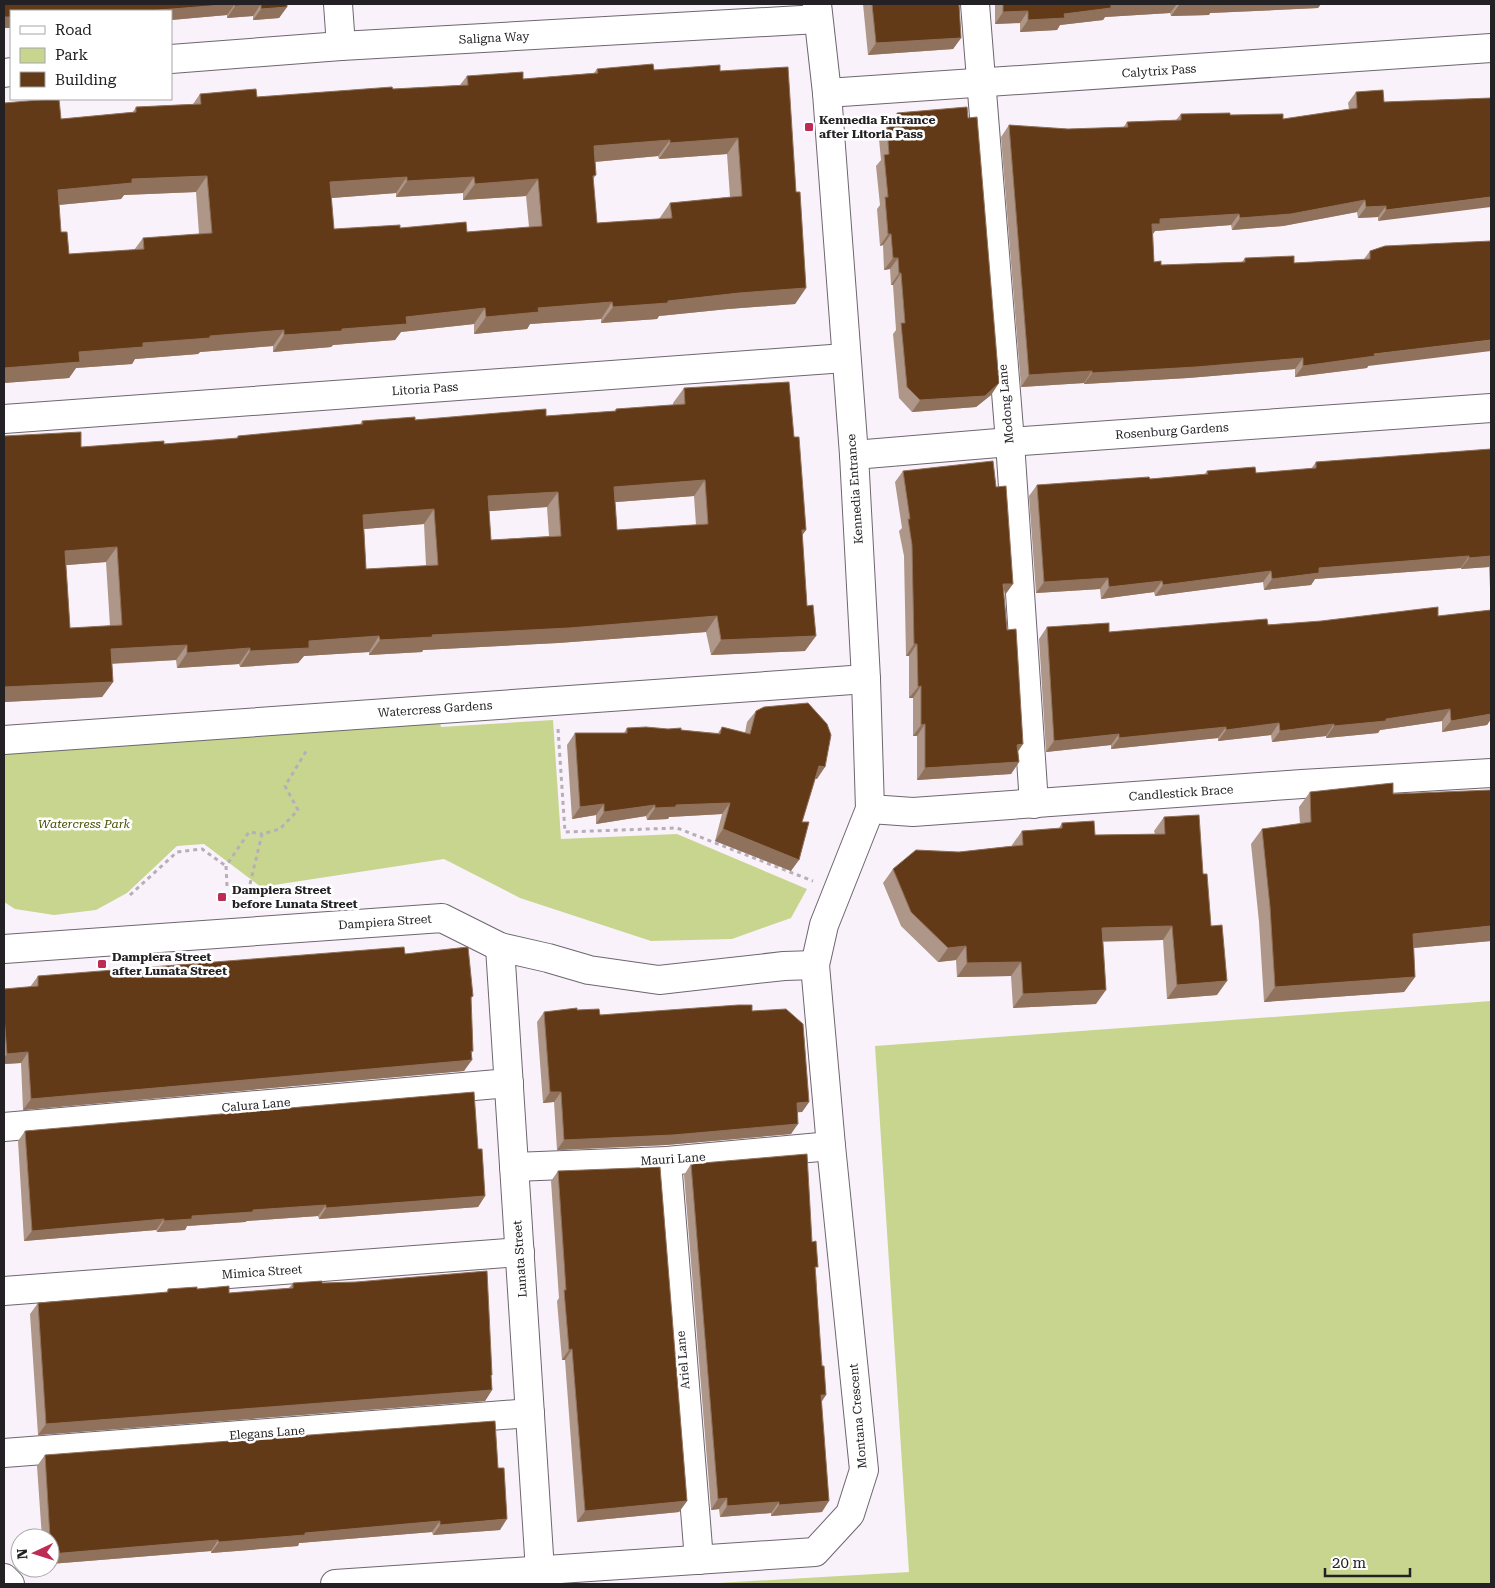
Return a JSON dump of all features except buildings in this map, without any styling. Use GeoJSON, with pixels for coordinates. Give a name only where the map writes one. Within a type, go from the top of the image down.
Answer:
{"type":"FeatureCollection","features":[{"type":"Feature","properties":{"kind":"street"},"geometry":{"type":"LineString","coordinates":[[338,4],[341,46]]}},
{"type":"Feature","properties":{"kind":"street","name":"Modong Lane"},"geometry":{"type":"LineString","coordinates":[[975,4],[1010,442],[1034,804]]}},
{"type":"Feature","properties":{"kind":"street","name":"Saligna Way"},"geometry":{"type":"LineString","coordinates":[[172,60],[817,12]]}},
{"type":"Feature","properties":{"kind":"street","name":"Kennedia Entrance"},"geometry":{"type":"LineString","coordinates":[[815,965],[824,925],[870,809],[866,679],[854,455],[845,358],[827,93],[817,12]]}},
{"type":"Feature","properties":{"kind":"street","name":"Calytrix Pass"},"geometry":{"type":"LineString","coordinates":[[827,93],[1491,48]]}},
{"type":"Feature","properties":{"kind":"street","name":"Litoria Pass"},"geometry":{"type":"LineString","coordinates":[[4,419],[845,358]]}},
{"type":"Feature","properties":{"kind":"street","name":"Rosenburg Gardens"},"geometry":{"type":"LineString","coordinates":[[854,455],[1491,408]]}},
{"type":"Feature","properties":{"kind":"street","name":"Watercress Gardens"},"geometry":{"type":"LineString","coordinates":[[4,740],[866,679]]}},
{"type":"Feature","properties":{"kind":"street","name":"Candlestick Brace"},"geometry":{"type":"LineString","coordinates":[[870,809],[913,812],[1292,784],[1491,773]]}},
{"type":"Feature","properties":{"kind":"street","name":"Dampiera Street"},"geometry":{"type":"LineString","coordinates":[[4,949],[442,918],[500,947],[589,970],[658,980],[784,966],[815,965]]}},
{"type":"Feature","properties":{"kind":"street","name":"Lunata Street"},"geometry":{"type":"LineString","coordinates":[[500,947],[540,1571]]}},
{"type":"Feature","properties":{"kind":"street","name":"Montana Crescent"},"geometry":{"type":"LineString","coordinates":[[335,1584],[815,1552],[850,1514],[864,1470],[831,1146],[815,965]]}},
{"type":"Feature","properties":{"kind":"street","name":"Calura Lane"},"geometry":{"type":"LineString","coordinates":[[4,1127],[509,1083]]}},
{"type":"Feature","properties":{"kind":"street","name":"Mauri Lane"},"geometry":{"type":"LineString","coordinates":[[514,1166],[667,1161],[831,1146]]}},
{"type":"Feature","properties":{"kind":"street","name":"Ariel Lane"},"geometry":{"type":"LineString","coordinates":[[667,1161],[699,1560]]}},
{"type":"Feature","properties":{"kind":"street","name":"Mimica Street"},"geometry":{"type":"LineString","coordinates":[[4,1291],[520,1252]]}},
{"type":"Feature","properties":{"kind":"street","name":"Elegans Lane"},"geometry":{"type":"LineString","coordinates":[[4,1453],[530,1413]]}},
{"type":"Feature","properties":{"kind":"street"},"geometry":{"type":"LineString","coordinates":[[4,1578],[10,1584]]}},
{"type":"Feature","properties":{"kind":"path"},"geometry":{"type":"LineString","coordinates":[[557,721],[565,832],[677,828],[817,882]]}},
{"type":"Feature","properties":{"kind":"path"},"geometry":{"type":"LineString","coordinates":[[227,886],[226,866],[249,832],[262,834],[280,829],[298,810],[285,786],[308,746]]}},
{"type":"Feature","properties":{"kind":"path"},"geometry":{"type":"LineString","coordinates":[[250,884],[262,834]]}},
{"type":"Feature","properties":{"kind":"path"},"geometry":{"type":"LineString","coordinates":[[130,895],[177,852],[202,850],[226,866]]}},
{"type":"Feature","properties":{"kind":"green space","name":"Watercress Park"},"geometry":{"type":"Polygon","coordinates":[[[439,716],[441,727],[553,720],[561,839],[677,834],[807,889],[791,918],[732,939],[651,941],[520,898],[444,859],[261,887],[204,844],[177,846],[127,893],[96,910],[54,915],[15,909],[4,902],[4,749],[439,716]]]}},
{"type":"Feature","properties":{"kind":"green space"},"geometry":{"type":"Polygon","coordinates":[[[1491,1001],[1491,1584],[701,1584],[909,1572],[875,1046],[1491,1001]]]}},
{"type":"Feature","properties":{"kind":"place","name":"Kennedia Entrance after Litoria Pass"},"geometry":{"type":"Point","coordinates":[809,127]}},
{"type":"Feature","properties":{"kind":"place","name":"Dampiera Street before Lunata Street"},"geometry":{"type":"Point","coordinates":[222,897]}},
{"type":"Feature","properties":{"kind":"place","name":"Dampiera Street after Lunata Street"},"geometry":{"type":"Point","coordinates":[102,964]}}]}
